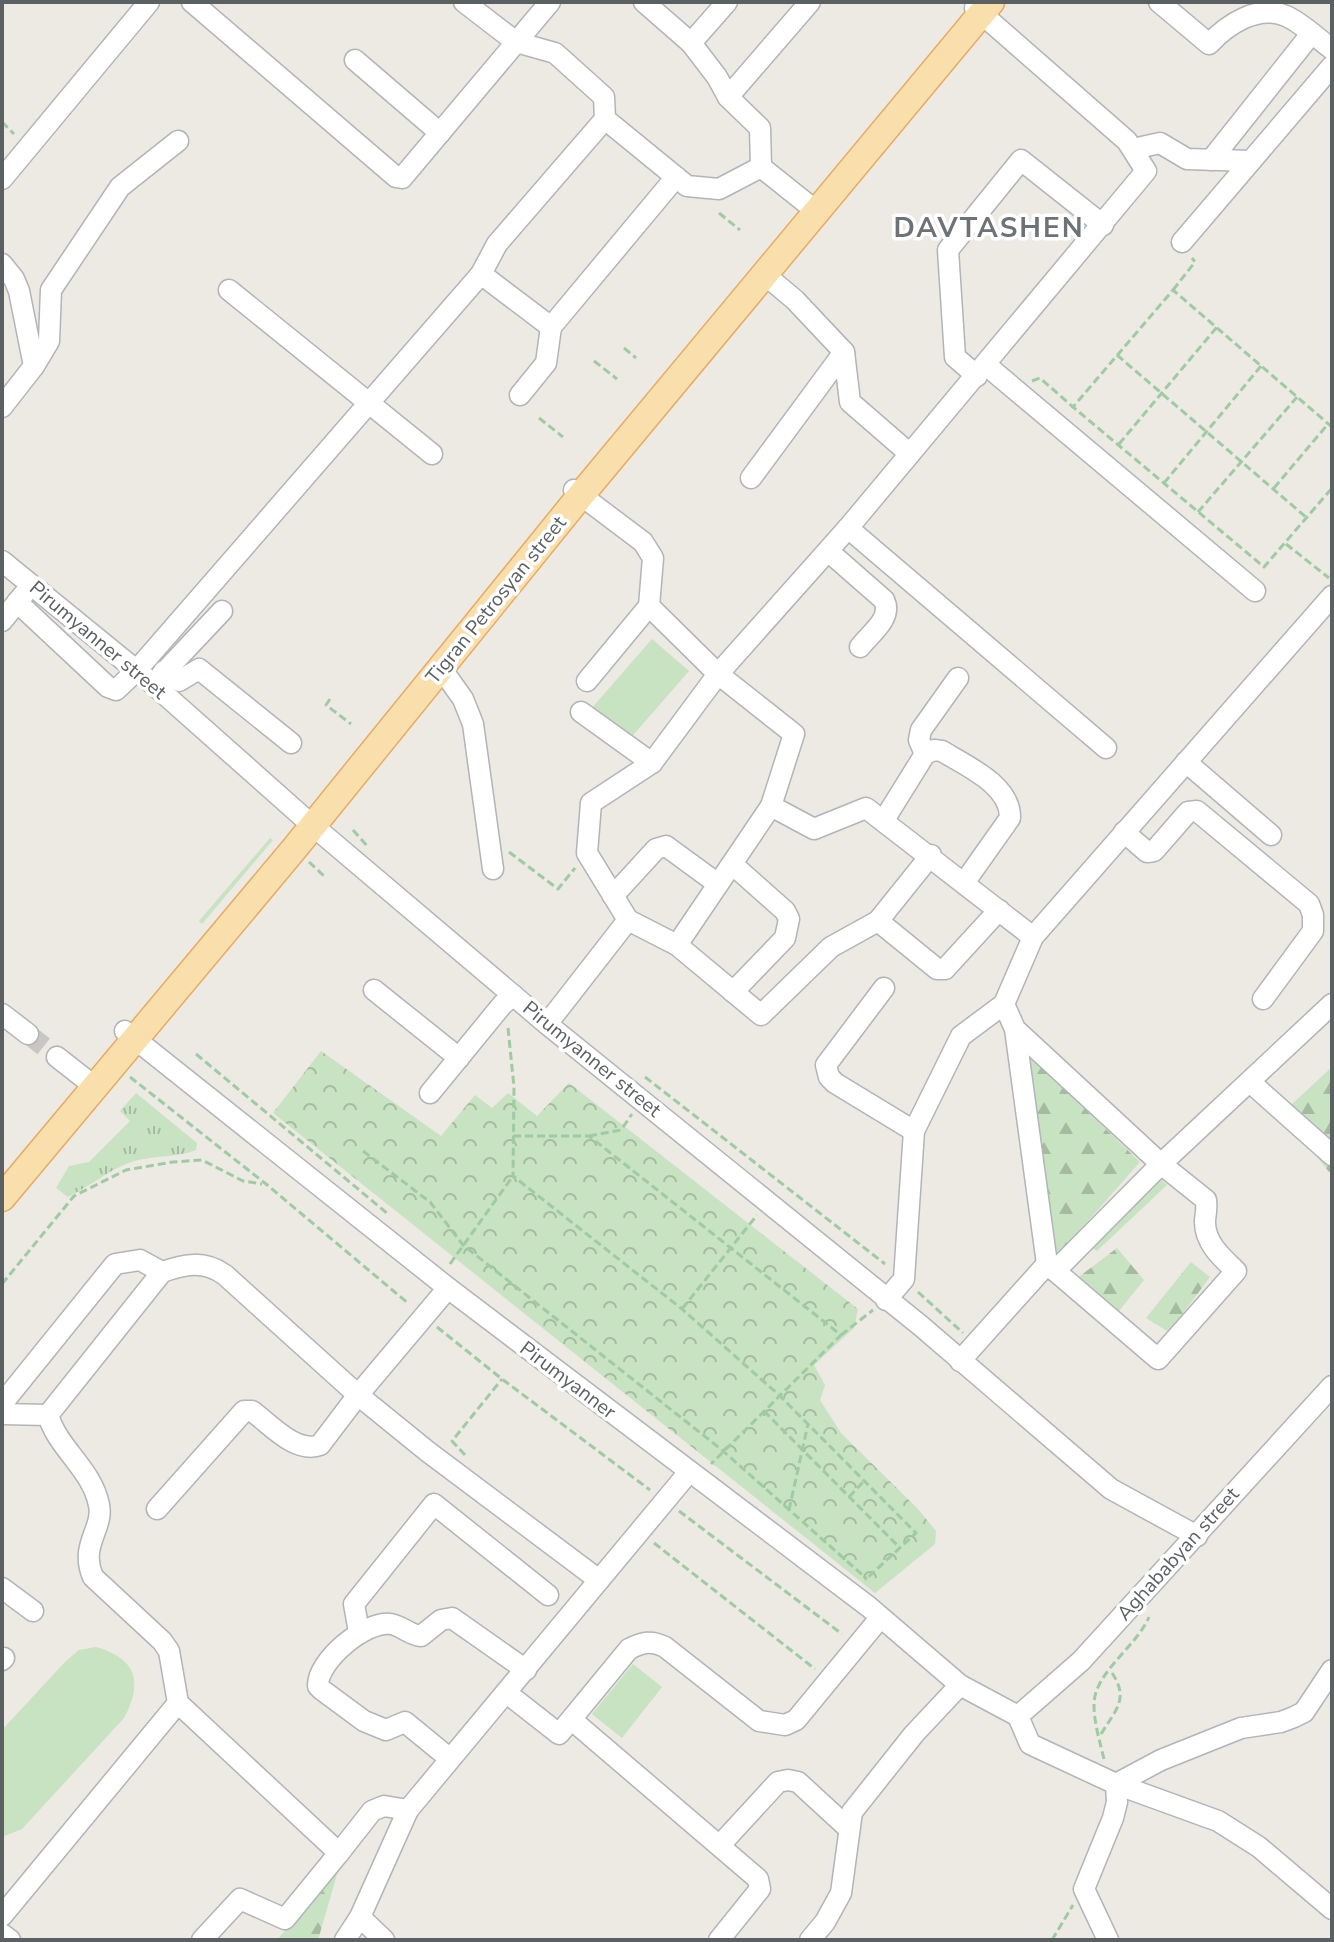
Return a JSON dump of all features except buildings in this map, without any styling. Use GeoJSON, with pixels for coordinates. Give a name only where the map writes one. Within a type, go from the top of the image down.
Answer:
{"type":"FeatureCollection","features":[{"type":"Feature","properties":{"kind":"main road","name":"Tigran Petrosyan street"},"geometry":{"type":"LineString","coordinates":[[309,823],[812,208],[982,6]]}},
{"type":"Feature","properties":{"kind":"main road","name":"Tigran Petrosyan street"},"geometry":{"type":"LineString","coordinates":[[2,1178],[90,1082],[441,668],[578,493],[764,274],[812,208]]}},
{"type":"Feature","properties":{"kind":"main road","name":"Tigran Petrosyan street"},"geometry":{"type":"LineString","coordinates":[[2,1198],[90,1082]]}},
{"type":"Feature","properties":{"kind":"street"},"geometry":{"type":"LineString","coordinates":[[2,179],[149,2]]}},
{"type":"Feature","properties":{"kind":"street"},"geometry":{"type":"LineString","coordinates":[[192,2],[396,177],[402,178],[550,2]]}},
{"type":"Feature","properties":{"kind":"street"},"geometry":{"type":"LineString","coordinates":[[17,602],[108,687],[116,690],[136,671],[481,274],[497,244],[605,119],[604,97],[555,53],[516,42],[464,2]]}},
{"type":"Feature","properties":{"kind":"street"},"geometry":{"type":"LineString","coordinates":[[644,2],[691,43],[728,97],[760,128],[761,167],[812,208]]}},
{"type":"Feature","properties":{"kind":"street"},"geometry":{"type":"LineString","coordinates":[[691,43],[727,2]]}},
{"type":"Feature","properties":{"kind":"street"},"geometry":{"type":"LineString","coordinates":[[728,97],[810,2]]}},
{"type":"Feature","properties":{"kind":"street"},"geometry":{"type":"LineString","coordinates":[[1159,2],[1209,44],[1259,5],[1286,16],[1332,49]]}},
{"type":"Feature","properties":{"kind":"street"},"geometry":{"type":"LineString","coordinates":[[931,855],[878,921],[831,947],[761,1015],[677,945],[628,920],[587,853],[591,803],[652,763],[718,674],[848,528],[1146,171],[1127,141],[982,6]]}},
{"type":"Feature","properties":{"kind":"street"},"geometry":{"type":"LineString","coordinates":[[1211,160],[1311,34]]}},
{"type":"Feature","properties":{"kind":"street"},"geometry":{"type":"LineString","coordinates":[[355,60],[440,133]]}},
{"type":"Feature","properties":{"kind":"street"},"geometry":{"type":"LineString","coordinates":[[1182,242],[1332,66]]}},
{"type":"Feature","properties":{"kind":"street"},"geometry":{"type":"LineString","coordinates":[[605,119],[687,186],[719,189],[761,167]]}},
{"type":"Feature","properties":{"kind":"street"},"geometry":{"type":"LineString","coordinates":[[2,407],[49,341],[51,290],[120,187],[178,141]]}},
{"type":"Feature","properties":{"kind":"street"},"geometry":{"type":"LineString","coordinates":[[1133,149],[1160,143],[1187,159],[1251,161]]}},
{"type":"Feature","properties":{"kind":"street"},"geometry":{"type":"LineString","coordinates":[[1103,225],[1021,160],[948,250],[955,357],[981,371],[1255,591]]}},
{"type":"Feature","properties":{"kind":"street"},"geometry":{"type":"LineString","coordinates":[[520,395],[546,363],[551,327],[676,177]]}},
{"type":"Feature","properties":{"kind":"street"},"geometry":{"type":"LineString","coordinates":[[2,264],[19,291],[34,366]]}},
{"type":"Feature","properties":{"kind":"street"},"geometry":{"type":"LineString","coordinates":[[481,274],[551,327]]}},
{"type":"Feature","properties":{"kind":"street"},"geometry":{"type":"LineString","coordinates":[[764,274],[795,300],[844,352],[850,402],[910,454]]}},
{"type":"Feature","properties":{"kind":"street"},"geometry":{"type":"LineString","coordinates":[[229,290],[432,454]]}},
{"type":"Feature","properties":{"kind":"street"},"geometry":{"type":"LineString","coordinates":[[751,478],[844,352]]}},
{"type":"Feature","properties":{"kind":"street"},"geometry":{"type":"LineString","coordinates":[[578,493],[643,542],[653,558],[649,606],[587,681]]}},
{"type":"Feature","properties":{"kind":"street"},"geometry":{"type":"LineString","coordinates":[[848,528],[1106,748]]}},
{"type":"Feature","properties":{"kind":"street"},"geometry":{"type":"LineString","coordinates":[[828,551],[884,600],[888,608],[887,616],[860,647]]}},
{"type":"Feature","properties":{"kind":"street","name":"Pirumyanner street"},"geometry":{"type":"LineString","coordinates":[[2,561],[136,671],[159,678],[309,823],[547,1024],[921,1326],[1111,1489],[1197,1536]]}},
{"type":"Feature","properties":{"kind":"street"},"geometry":{"type":"LineString","coordinates":[[2,621],[31,585]]}},
{"type":"Feature","properties":{"kind":"street"},"geometry":{"type":"LineString","coordinates":[[886,1300],[904,1279],[914,1131],[961,1036],[1004,1004],[1033,937],[1332,596]]}},
{"type":"Feature","properties":{"kind":"street"},"geometry":{"type":"LineString","coordinates":[[649,606],[718,674],[794,734],[771,806],[677,945]]}},
{"type":"Feature","properties":{"kind":"street"},"geometry":{"type":"LineString","coordinates":[[159,678],[222,611]]}},
{"type":"Feature","properties":{"kind":"street"},"geometry":{"type":"LineString","coordinates":[[441,668],[463,699],[473,724],[493,869]]}},
{"type":"Feature","properties":{"kind":"street"},"geometry":{"type":"LineString","coordinates":[[159,678],[179,681],[199,669],[291,743]]}},
{"type":"Feature","properties":{"kind":"street"},"geometry":{"type":"LineString","coordinates":[[925,754],[919,740],[921,730],[958,678]]}},
{"type":"Feature","properties":{"kind":"street"},"geometry":{"type":"LineString","coordinates":[[581,712],[652,763]]}},
{"type":"Feature","properties":{"kind":"street"},"geometry":{"type":"LineString","coordinates":[[884,820],[925,754],[934,750],[942,751],[989,781],[1007,799],[1010,818],[964,883]]}},
{"type":"Feature","properties":{"kind":"street"},"geometry":{"type":"LineString","coordinates":[[1186,762],[1271,835]]}},
{"type":"Feature","properties":{"kind":"street"},"geometry":{"type":"LineString","coordinates":[[771,806],[814,829],[866,808],[931,855],[1033,937]]}},
{"type":"Feature","properties":{"kind":"street"},"geometry":{"type":"LineString","coordinates":[[1124,832],[1147,852],[1154,851],[1188,812],[1197,811],[1309,904],[1313,931],[1263,999]]}},
{"type":"Feature","properties":{"kind":"street"},"geometry":{"type":"LineString","coordinates":[[613,896],[662,846],[718,884]]}},
{"type":"Feature","properties":{"kind":"street"},"geometry":{"type":"LineString","coordinates":[[732,864],[785,911],[789,919],[785,938],[733,992]]}},
{"type":"Feature","properties":{"kind":"street"},"geometry":{"type":"LineString","coordinates":[[878,921],[937,969],[945,969],[999,910]]}},
{"type":"Feature","properties":{"kind":"street"},"geometry":{"type":"LineString","coordinates":[[547,1024],[628,920]]}},
{"type":"Feature","properties":{"kind":"street"},"geometry":{"type":"LineString","coordinates":[[884,988],[826,1065],[829,1077],[835,1083],[914,1131]]}},
{"type":"Feature","properties":{"kind":"street"},"geometry":{"type":"LineString","coordinates":[[374,990],[459,1058]]}},
{"type":"Feature","properties":{"kind":"street"},"geometry":{"type":"LineString","coordinates":[[430,1093],[513,995]]}},
{"type":"Feature","properties":{"kind":"street"},"geometry":{"type":"LineString","coordinates":[[1004,1004],[1015,1029],[1051,1268],[1158,1359],[1236,1271],[1212,1247],[1205,1222],[1208,1209],[1206,1200],[1161,1164],[1015,1029]]}},
{"type":"Feature","properties":{"kind":"street"},"geometry":{"type":"LineString","coordinates":[[960,1361],[1051,1268],[1332,1004]]}},
{"type":"Feature","properties":{"kind":"street"},"geometry":{"type":"LineString","coordinates":[[2,1014],[28,1034]]}},
{"type":"Feature","properties":{"kind":"street","name":"Pirumyanner"},"geometry":{"type":"LineString","coordinates":[[130,1035],[448,1288],[698,1471],[960,1685],[1018,1716]]}},
{"type":"Feature","properties":{"kind":"street"},"geometry":{"type":"LineString","coordinates":[[57,1057],[90,1082]]}},
{"type":"Feature","properties":{"kind":"street"},"geometry":{"type":"LineString","coordinates":[[1250,1082],[1332,1155]]}},
{"type":"Feature","properties":{"kind":"street"},"geometry":{"type":"LineString","coordinates":[[2,1404],[115,1264],[140,1260],[162,1272]]}},
{"type":"Feature","properties":{"kind":"street"},"geometry":{"type":"LineString","coordinates":[[48,1415],[162,1272],[182,1265],[214,1267],[358,1395],[599,1580]]}},
{"type":"Feature","properties":{"kind":"street"},"geometry":{"type":"LineString","coordinates":[[157,1509],[244,1411],[252,1411],[300,1447],[320,1445],[448,1288]]}},
{"type":"Feature","properties":{"kind":"street","name":"Aghababyan street"},"geometry":{"type":"LineString","coordinates":[[1018,1716],[1081,1661],[1332,1386]]}},
{"type":"Feature","properties":{"kind":"street"},"geometry":{"type":"LineString","coordinates":[[2,1414],[48,1415]]}},
{"type":"Feature","properties":{"kind":"street"},"geometry":{"type":"LineString","coordinates":[[48,1415],[53,1430],[92,1485],[100,1509],[88,1549],[87,1565],[93,1577],[169,1651],[178,1703],[339,1853]]}},
{"type":"Feature","properties":{"kind":"street"},"geometry":{"type":"LineString","coordinates":[[345,1940],[360,1917],[408,1810],[449,1758],[508,1694],[665,1501],[698,1471]]}},
{"type":"Feature","properties":{"kind":"street"},"geometry":{"type":"LineString","coordinates":[[359,1632],[354,1604],[434,1504],[548,1595]]}},
{"type":"Feature","properties":{"kind":"street"},"geometry":{"type":"LineString","coordinates":[[2,1588],[33,1611]]}},
{"type":"Feature","properties":{"kind":"street"},"geometry":{"type":"LineString","coordinates":[[449,1758],[405,1722],[386,1730],[364,1721],[318,1686],[319,1675],[359,1632],[394,1624],[421,1636],[441,1620],[452,1618],[526,1670]]}},
{"type":"Feature","properties":{"kind":"street"},"geometry":{"type":"LineString","coordinates":[[508,1694],[559,1734],[629,1649],[653,1641],[665,1647],[759,1721],[785,1725],[796,1720],[880,1618]]}},
{"type":"Feature","properties":{"kind":"street"},"geometry":{"type":"LineString","coordinates":[[1116,1784],[1161,1760],[1241,1728],[1281,1722],[1304,1712],[1332,1670]]}},
{"type":"Feature","properties":{"kind":"street"},"geometry":{"type":"LineString","coordinates":[[810,1940],[825,1922],[841,1893],[852,1812],[874,1781],[960,1685]]}},
{"type":"Feature","properties":{"kind":"street"},"geometry":{"type":"LineString","coordinates":[[2,1916],[178,1703]]}},
{"type":"Feature","properties":{"kind":"street"},"geometry":{"type":"LineString","coordinates":[[1018,1716],[1030,1744],[1116,1784],[1218,1821],[1259,1847],[1332,1909]]}},
{"type":"Feature","properties":{"kind":"street"},"geometry":{"type":"LineString","coordinates":[[572,1720],[758,1879],[760,1889],[719,1940]]}},
{"type":"Feature","properties":{"kind":"street"},"geometry":{"type":"LineString","coordinates":[[720,1845],[778,1782],[788,1780],[798,1782],[848,1828]]}},
{"type":"Feature","properties":{"kind":"street"},"geometry":{"type":"LineString","coordinates":[[1108,1940],[1084,1889],[1113,1818],[1117,1802],[1116,1784]]}},
{"type":"Feature","properties":{"kind":"street"},"geometry":{"type":"LineString","coordinates":[[202,1940],[240,1899],[285,1919],[372,1811],[384,1806],[408,1810]]}},
{"type":"Feature","properties":{"kind":"street"},"geometry":{"type":"LineString","coordinates":[[360,1917],[384,1940]]}},
{"type":"Feature","properties":{"kind":"street"},"geometry":{"type":"LineString","coordinates":[[2,1934],[10,1940]]}},
{"type":"Feature","properties":{"kind":"path"},"geometry":{"type":"LineString","coordinates":[[719,213],[740,230]]}},
{"type":"Feature","properties":{"kind":"path"},"geometry":{"type":"LineString","coordinates":[[1182,242],[1195,262],[1073,407],[1264,567],[1332,488]]}},
{"type":"Feature","properties":{"kind":"path"},"geometry":{"type":"LineString","coordinates":[[1173,290],[1330,425],[1273,489]]}},
{"type":"Feature","properties":{"kind":"path"},"geometry":{"type":"LineString","coordinates":[[1119,445],[1217,327]]}},
{"type":"Feature","properties":{"kind":"path"},"geometry":{"type":"LineString","coordinates":[[624,348],[636,358]]}},
{"type":"Feature","properties":{"kind":"path"},"geometry":{"type":"LineString","coordinates":[[1117,355],[1307,518]]}},
{"type":"Feature","properties":{"kind":"path"},"geometry":{"type":"LineString","coordinates":[[594,361],[617,379]]}},
{"type":"Feature","properties":{"kind":"path"},"geometry":{"type":"LineString","coordinates":[[1164,484],[1261,366]]}},
{"type":"Feature","properties":{"kind":"path"},"geometry":{"type":"LineString","coordinates":[[1198,512],[1297,397]]}},
{"type":"Feature","properties":{"kind":"path"},"geometry":{"type":"LineString","coordinates":[[539,418],[563,437]]}},
{"type":"Feature","properties":{"kind":"path"},"geometry":{"type":"LineString","coordinates":[[1286,544],[1332,580]]}},
{"type":"Feature","properties":{"kind":"path"},"geometry":{"type":"LineString","coordinates":[[330,699],[326,705],[351,724]]}},
{"type":"Feature","properties":{"kind":"path"},"geometry":{"type":"LineString","coordinates":[[353,830],[368,845],[371,853]]}},
{"type":"Feature","properties":{"kind":"path"},"geometry":{"type":"LineString","coordinates":[[504,849],[558,889],[587,853]]}},
{"type":"Feature","properties":{"kind":"path"},"geometry":{"type":"LineString","coordinates":[[306,859],[324,876]]}},
{"type":"Feature","properties":{"kind":"path"},"geometry":{"type":"LineString","coordinates":[[449,1265],[513,1176],[514,1087],[508,1024]]}},
{"type":"Feature","properties":{"kind":"path"},"geometry":{"type":"LineString","coordinates":[[127,1074],[502,1379],[856,1645]]}},
{"type":"Feature","properties":{"kind":"path"},"geometry":{"type":"LineString","coordinates":[[645,1077],[904,1279],[975,1343]]}},
{"type":"Feature","properties":{"kind":"path"},"geometry":{"type":"LineString","coordinates":[[513,1136],[589,1136],[621,1130],[634,1112]]}},
{"type":"Feature","properties":{"kind":"path"},"geometry":{"type":"LineString","coordinates":[[589,1136],[841,1335]]}},
{"type":"Feature","properties":{"kind":"path"},"geometry":{"type":"LineString","coordinates":[[363,1151],[430,1202],[463,1245],[722,1450],[867,1579]]}},
{"type":"Feature","properties":{"kind":"path"},"geometry":{"type":"LineString","coordinates":[[2,1284],[74,1196],[126,1170],[202,1160],[243,1181],[266,1184]]}},
{"type":"Feature","properties":{"kind":"path"},"geometry":{"type":"LineString","coordinates":[[513,1176],[682,1309],[780,1396],[916,1533],[857,1588]]}},
{"type":"Feature","properties":{"kind":"path"},"geometry":{"type":"LineString","coordinates":[[682,1309],[759,1212]]}},
{"type":"Feature","properties":{"kind":"path"},"geometry":{"type":"LineString","coordinates":[[698,1471],[841,1335],[886,1300]]}},
{"type":"Feature","properties":{"kind":"path"},"geometry":{"type":"LineString","coordinates":[[477,1488],[464,1452],[452,1441],[502,1379]]}},
{"type":"Feature","properties":{"kind":"path"},"geometry":{"type":"LineString","coordinates":[[764,1411],[899,1547]]}},
{"type":"Feature","properties":{"kind":"path"},"geometry":{"type":"LineString","coordinates":[[789,1510],[808,1424]]}},
{"type":"Feature","properties":{"kind":"path"},"geometry":{"type":"LineString","coordinates":[[849,1497],[864,1481]]}},
{"type":"Feature","properties":{"kind":"path"},"geometry":{"type":"LineString","coordinates":[[639,1532],[828,1678]]}},
{"type":"Feature","properties":{"kind":"path"},"geometry":{"type":"LineString","coordinates":[[1110,1670],[1119,1681],[1121,1693],[1119,1706],[1101,1735],[1095,1697],[1110,1670],[1135,1641],[1149,1616]]}},
{"type":"Feature","properties":{"kind":"path"},"geometry":{"type":"LineString","coordinates":[[1052,1940],[1084,1889]]}},
{"type":"Feature","properties":{"kind":"green space"},"geometry":{"type":"Polygon","coordinates":[[[652,639],[689,671],[628,741],[591,709],[652,639]]]}},
{"type":"Feature","properties":{"kind":"green space"},"geometry":{"type":"Polygon","coordinates":[[[270,838],[273,840],[202,924],[199,921],[270,838]]]}},
{"type":"Feature","properties":{"kind":"green space"},"geometry":{"type":"Polygon","coordinates":[[[321,1051],[441,1136],[475,1095],[492,1108],[508,1093],[537,1116],[569,1083],[858,1309],[854,1328],[814,1365],[825,1385],[820,1400],[841,1433],[936,1531],[935,1544],[875,1593],[273,1113],[321,1051]]]}},
{"type":"Feature","properties":{"kind":"green space"},"geometry":{"type":"Polygon","coordinates":[[[1027,1053],[1140,1162],[1057,1256],[1027,1053]]]}},
{"type":"Feature","properties":{"kind":"green space"},"geometry":{"type":"Polygon","coordinates":[[[1332,1067],[1332,1171],[1329,1172],[1302,1138],[1292,1104],[1332,1067]]]}},
{"type":"Feature","properties":{"kind":"green space"},"geometry":{"type":"Polygon","coordinates":[[[136,1093],[197,1143],[196,1150],[134,1161],[116,1168],[68,1197],[56,1188],[69,1166],[89,1162],[130,1121],[120,1111],[136,1093]]]}},
{"type":"Feature","properties":{"kind":"green space"},"geometry":{"type":"Polygon","coordinates":[[[1156,1175],[1167,1185],[1097,1251],[1085,1243],[1156,1175]]]}},
{"type":"Feature","properties":{"kind":"green space"},"geometry":{"type":"Polygon","coordinates":[[[1117,1248],[1144,1280],[1119,1311],[1076,1279],[1117,1248]]]}},
{"type":"Feature","properties":{"kind":"green space"},"geometry":{"type":"Polygon","coordinates":[[[1191,1262],[1210,1277],[1169,1332],[1146,1318],[1191,1262]]]}},
{"type":"Feature","properties":{"kind":"green space"},"geometry":{"type":"Polygon","coordinates":[[[96,1647],[120,1658],[132,1674],[133,1693],[124,1718],[22,1829],[2,1837],[2,1730],[65,1662],[79,1650],[96,1647]]]}},
{"type":"Feature","properties":{"kind":"green space"},"geometry":{"type":"Polygon","coordinates":[[[633,1664],[662,1687],[622,1738],[592,1714],[633,1664]]]}},
{"type":"Feature","properties":{"kind":"green space"},"geometry":{"type":"Polygon","coordinates":[[[340,1864],[318,1940],[277,1940],[340,1864]]]}},
{"type":"Feature","properties":{"kind":"tunnel"},"geometry":{"type":"LineString","coordinates":[[28,1034],[57,1057]]}},
{"type":"Feature","properties":{"kind":"district","name":"DAVTASHEN"},"geometry":{"type":"Point","coordinates":[989,228]}}]}
